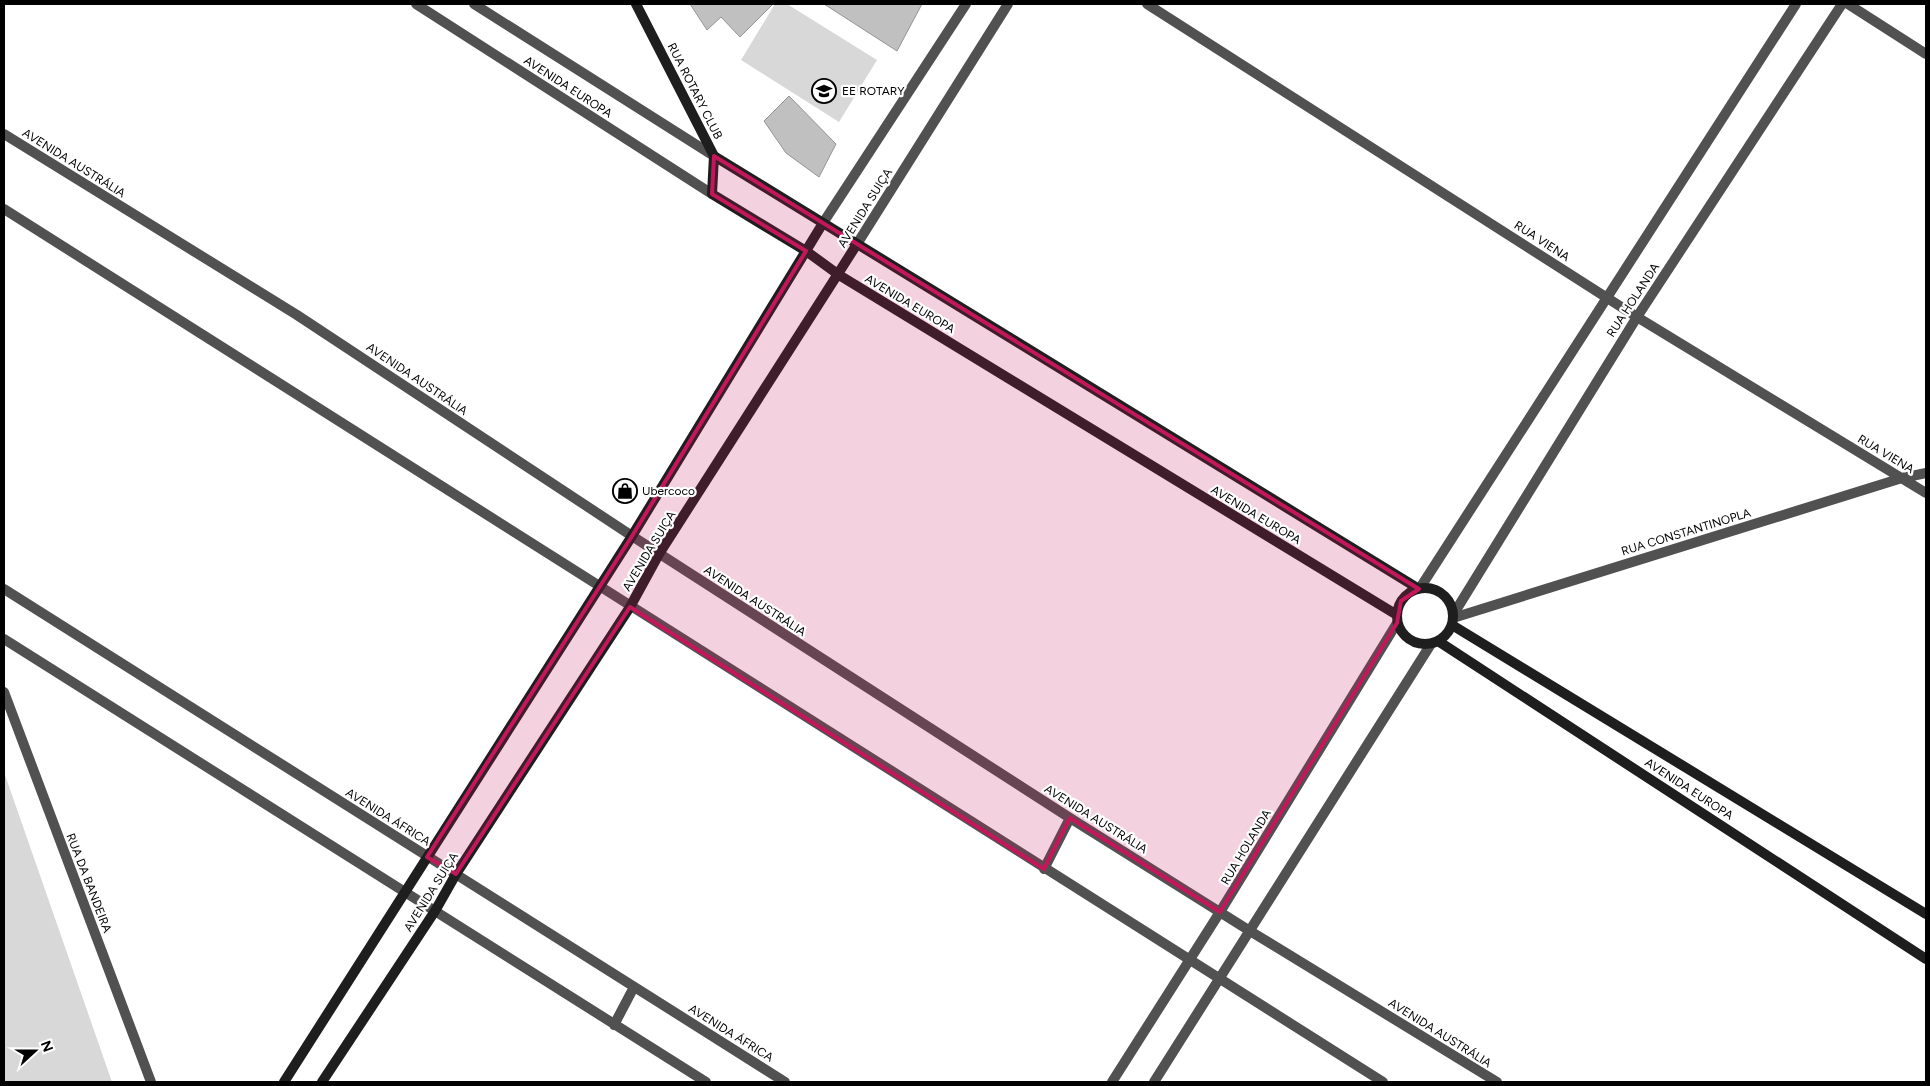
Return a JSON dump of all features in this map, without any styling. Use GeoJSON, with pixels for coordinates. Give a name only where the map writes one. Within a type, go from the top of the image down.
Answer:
{"type":"FeatureCollection","features":[{"type":"Feature","properties":{"kind":"main road","name":"RUA ROTARY CLUB"},"geometry":{"type":"LineString","coordinates":[[636,4],[714,156],[712,194]]}},
{"type":"Feature","properties":{"kind":"main road","name":"AVENIDA EUROPA"},"geometry":{"type":"LineString","coordinates":[[714,156],[1420,588]]}},
{"type":"Feature","properties":{"kind":"main road","name":"AVENIDA EUROPA"},"geometry":{"type":"LineString","coordinates":[[712,194],[806,251],[839,275],[1397,619]]}},
{"type":"Feature","properties":{"kind":"main road","name":"AVENIDA SUIÇA"},"geometry":{"type":"LineString","coordinates":[[284,1082],[632,536],[823,223]]}},
{"type":"Feature","properties":{"kind":"main road","name":"AVENIDA SUIÇA"},"geometry":{"type":"LineString","coordinates":[[322,1082],[435,911],[456,874],[630,607],[659,554],[839,275],[857,244]]}},
{"type":"Feature","properties":{"kind":"main road"},"geometry":{"type":"LineString","coordinates":[[1420,588],[1436,590],[1442,594],[1451,607],[1453,619],[1446,634],[1435,643],[1414,642],[1407,638],[1397,619],[1401,601],[1412,591],[1420,588]]}},
{"type":"Feature","properties":{"kind":"main road","name":"AVENIDA EUROPA"},"geometry":{"type":"LineString","coordinates":[[1453,619],[1926,914]]}},
{"type":"Feature","properties":{"kind":"main road","name":"AVENIDA EUROPA"},"geometry":{"type":"LineString","coordinates":[[1435,643],[1926,959]]}},
{"type":"Feature","properties":{"kind":"street","name":"AVENIDA EUROPA"},"geometry":{"type":"LineString","coordinates":[[416,4],[712,194]]}},
{"type":"Feature","properties":{"kind":"street","name":"AVENIDA EUROPA"},"geometry":{"type":"LineString","coordinates":[[474,4],[714,156]]}},
{"type":"Feature","properties":{"kind":"street","name":"AVENIDA SUIÇA"},"geometry":{"type":"LineString","coordinates":[[823,223],[966,4]]}},
{"type":"Feature","properties":{"kind":"street","name":"AVENIDA SUIÇA"},"geometry":{"type":"LineString","coordinates":[[857,244],[1008,4]]}},
{"type":"Feature","properties":{"kind":"street","name":"RUA VIENA"},"geometry":{"type":"LineString","coordinates":[[1147,4],[1637,316],[1926,493]]}},
{"type":"Feature","properties":{"kind":"street","name":"RUA HOLANDA"},"geometry":{"type":"LineString","coordinates":[[1420,588],[1796,4]]}},
{"type":"Feature","properties":{"kind":"street","name":"RUA HOLANDA"},"geometry":{"type":"LineString","coordinates":[[1453,619],[1637,316],[1842,4]]}},
{"type":"Feature","properties":{"kind":"street"},"geometry":{"type":"LineString","coordinates":[[1848,4],[1926,54]]}},
{"type":"Feature","properties":{"kind":"street","name":"AVENIDA AUSTRÁLIA"},"geometry":{"type":"LineString","coordinates":[[4,134],[297,315],[659,554],[1070,818],[1497,1082]]}},
{"type":"Feature","properties":{"kind":"street"},"geometry":{"type":"LineString","coordinates":[[4,209],[1383,1082]]}},
{"type":"Feature","properties":{"kind":"street","name":"RUA CONSTANTINOPLA"},"geometry":{"type":"LineString","coordinates":[[1453,619],[1902,478],[1926,473]]}},
{"type":"Feature","properties":{"kind":"street","name":"AVENIDA ÁFRICA"},"geometry":{"type":"LineString","coordinates":[[4,589],[785,1082]]}},
{"type":"Feature","properties":{"kind":"street","name":"RUA HOLANDA"},"geometry":{"type":"LineString","coordinates":[[1112,1082],[1220,912],[1397,619]]}},
{"type":"Feature","properties":{"kind":"street"},"geometry":{"type":"LineString","coordinates":[[4,639],[706,1082]]}},
{"type":"Feature","properties":{"kind":"street"},"geometry":{"type":"LineString","coordinates":[[1154,1082],[1435,643]]}},
{"type":"Feature","properties":{"kind":"street","name":"RUA DA BANDEIRA"},"geometry":{"type":"LineString","coordinates":[[4,692],[151,1082]]}},
{"type":"Feature","properties":{"kind":"street"},"geometry":{"type":"LineString","coordinates":[[1044,868],[1070,818]]}},
{"type":"Feature","properties":{"kind":"street"},"geometry":{"type":"LineString","coordinates":[[614,1025],[634,987]]}},
{"type":"Feature","properties":{"kind":"highlighted area"},"geometry":{"type":"Polygon","coordinates":[[[714,156],[1419,589],[1401,601],[1397,623],[1220,912],[1070,818],[1044,869],[630,607],[456,874],[427,857],[632,536],[806,251],[712,194],[714,156]]]}},
{"type":"Feature","properties":{"kind":"shaded area","name":"EE ROTARY"},"geometry":{"type":"Polygon","coordinates":[[[775,4],[787,4],[877,60],[839,122],[741,60],[775,4]]]}},
{"type":"Feature","properties":{"kind":"shaded area"},"geometry":{"type":"Polygon","coordinates":[[[4,772],[112,1082],[4,1082],[4,772]]]}},
{"type":"Feature","properties":{"kind":"building"},"geometry":{"type":"Polygon","coordinates":[[[690,4],[773,4],[740,37],[721,17],[707,30],[690,4]]]}},
{"type":"Feature","properties":{"kind":"building","name":"EE ROTARY"},"geometry":{"type":"Polygon","coordinates":[[[824,4],[922,4],[897,51],[824,4]]]}},
{"type":"Feature","properties":{"kind":"building","name":"EE ROTARY"},"geometry":{"type":"Polygon","coordinates":[[[789,96],[836,144],[819,177],[786,153],[764,121],[789,96]]]}},
{"type":"Feature","properties":{"kind":"place","name":"EE ROTARY"},"geometry":{"type":"Point","coordinates":[824,91]}},
{"type":"Feature","properties":{"kind":"place","name":"Ubercoco"},"geometry":{"type":"Point","coordinates":[625,491]}}]}
